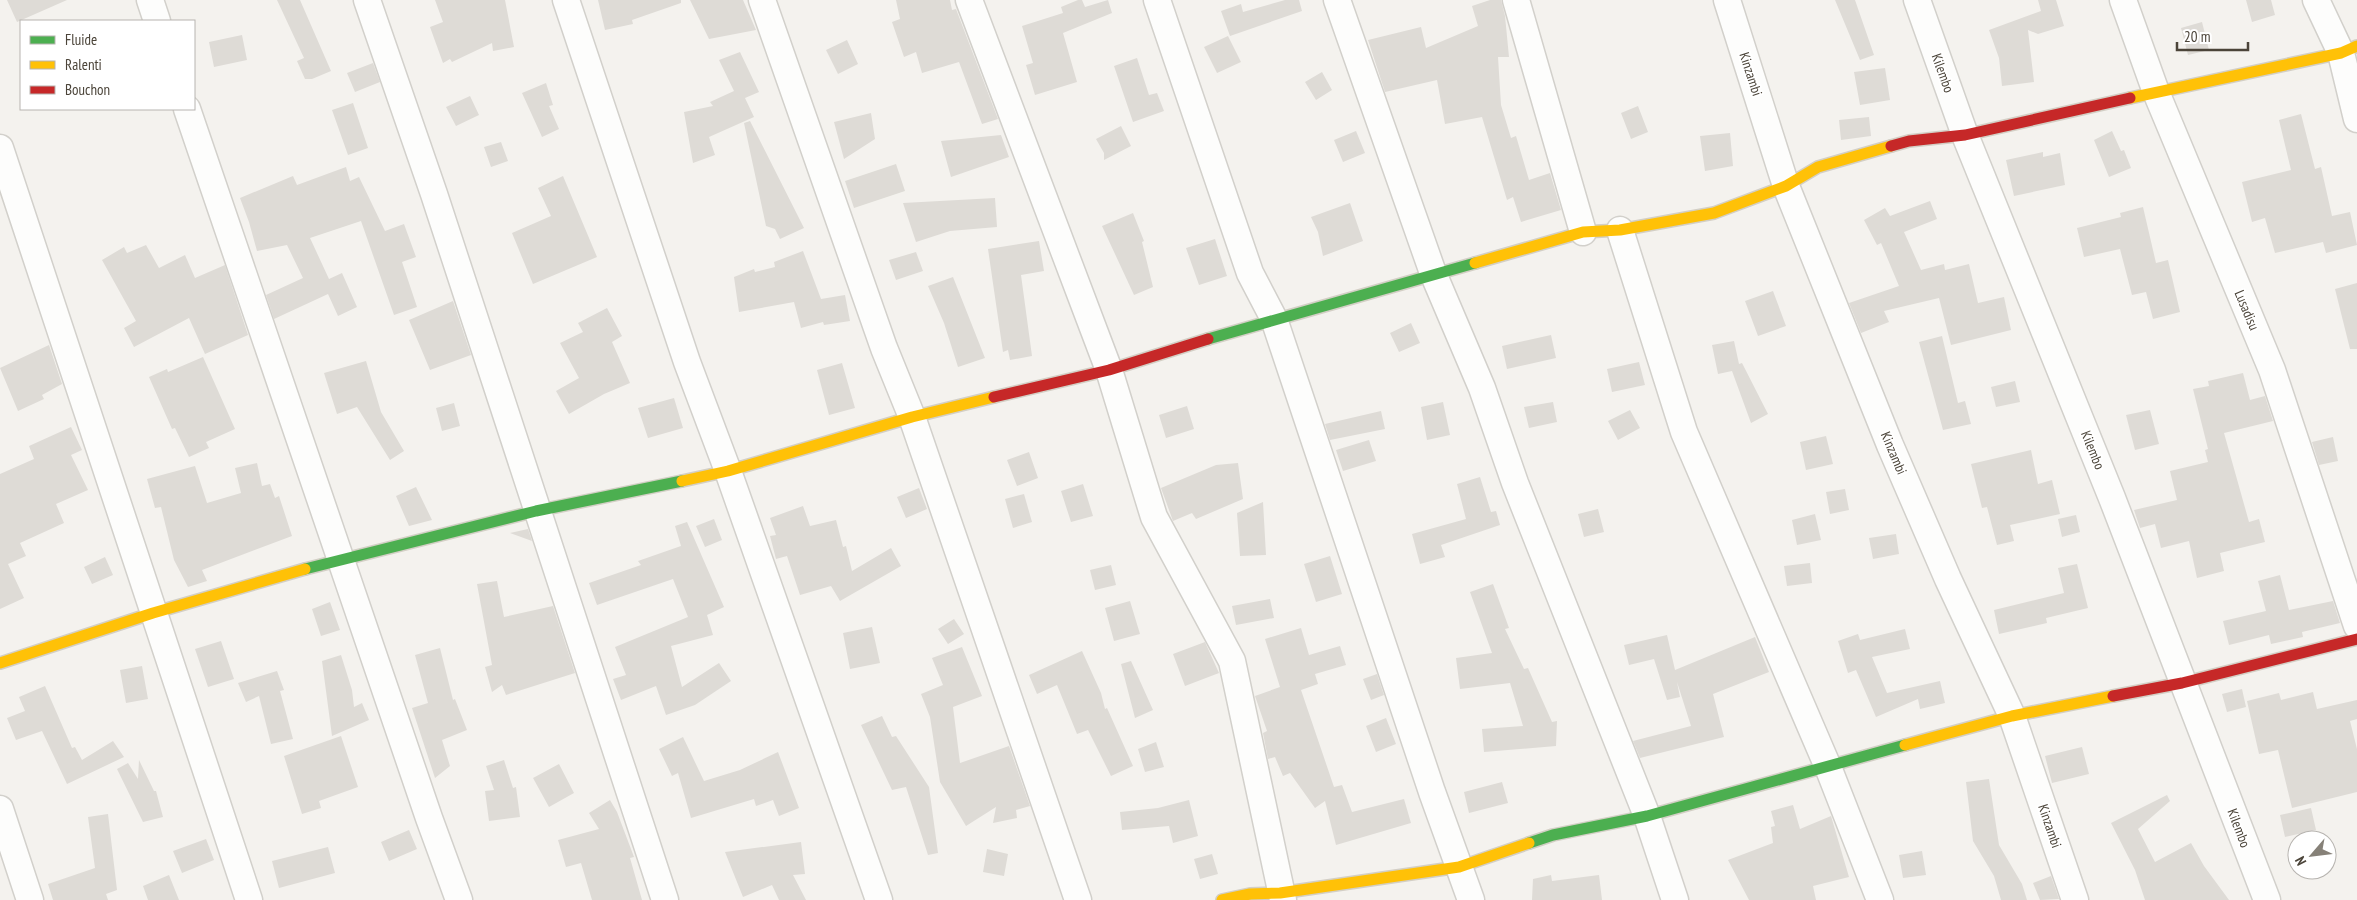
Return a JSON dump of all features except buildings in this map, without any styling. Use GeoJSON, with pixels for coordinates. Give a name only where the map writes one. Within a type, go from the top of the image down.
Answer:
{"type":"FeatureCollection","features":[{"type":"Feature","properties":{"kind":"street"},"geometry":{"type":"LineString","coordinates":[[150,0],[158,20]]}},
{"type":"Feature","properties":{"kind":"street"},"geometry":{"type":"LineString","coordinates":[[367,0],[434,194],[536,511],[665,900]]}},
{"type":"Feature","properties":{"kind":"street"},"geometry":{"type":"LineString","coordinates":[[566,0],[684,352],[728,471],[879,900]]}},
{"type":"Feature","properties":{"kind":"street"},"geometry":{"type":"LineString","coordinates":[[762,0],[884,348],[912,417],[1078,900]]}},
{"type":"Feature","properties":{"kind":"street"},"geometry":{"type":"LineString","coordinates":[[969,0],[1109,370],[1154,517],[1232,661],[1281,897]]}},
{"type":"Feature","properties":{"kind":"street"},"geometry":{"type":"LineString","coordinates":[[1158,0],[1250,273],[1274,319],[1432,792],[1471,900]]}},
{"type":"Feature","properties":{"kind":"street"},"geometry":{"type":"LineString","coordinates":[[1337,0],[1432,273],[1482,388],[1515,483],[1647,816],[1675,900]]}},
{"type":"Feature","properties":{"kind":"street"},"geometry":{"type":"LineString","coordinates":[[1516,0],[1583,232]]}},
{"type":"Feature","properties":{"kind":"street","name":"Kinzambi"},"geometry":{"type":"LineString","coordinates":[[1727,0],[1786,186],[1936,552],[2012,716],[2075,900]]}},
{"type":"Feature","properties":{"kind":"street","name":"Kilembo"},"geometry":{"type":"LineString","coordinates":[[1918,0],[1966,135],[2112,498],[2267,900]]}},
{"type":"Feature","properties":{"kind":"street","name":"Lusadisu"},"geometry":{"type":"LineString","coordinates":[[2123,0],[2156,92],[2272,370],[2357,626]]}},
{"type":"Feature","properties":{"kind":"street"},"geometry":{"type":"LineString","coordinates":[[2316,0],[2349,50],[2357,119]]}},
{"type":"Feature","properties":{"kind":"street"},"geometry":{"type":"LineString","coordinates":[[0,663],[153,613],[341,559],[536,511],[728,471],[912,417],[1109,370],[1432,273],[1583,232],[1620,230],[1714,213],[1786,186],[1818,166],[1851,156],[1909,141],[1966,135],[2349,50]]}},
{"type":"Feature","properties":{"kind":"street"},"geometry":{"type":"LineString","coordinates":[[187,110],[426,809],[460,900]]}},
{"type":"Feature","properties":{"kind":"street"},"geometry":{"type":"LineString","coordinates":[[0,148],[249,900]]}},
{"type":"Feature","properties":{"kind":"street"},"geometry":{"type":"LineString","coordinates":[[1620,230],[1684,432],[1828,767],[1880,900]]}},
{"type":"Feature","properties":{"kind":"street"},"geometry":{"type":"LineString","coordinates":[[1222,900],[1250,894],[1281,897],[1459,866],[1553,835],[1647,816],[2012,716],[2182,683],[2357,639]]}},
{"type":"Feature","properties":{"kind":"street"},"geometry":{"type":"LineString","coordinates":[[0,809],[30,900]]}},
{"type":"Feature","properties":{"kind":"traffic: fast"},"geometry":{"type":"LineString","coordinates":[[1208,339],[1475,263]]}},
{"type":"Feature","properties":{"kind":"traffic: fast"},"geometry":{"type":"LineString","coordinates":[[305,569],[536,511],[682,481]]}},
{"type":"Feature","properties":{"kind":"traffic: fast"},"geometry":{"type":"LineString","coordinates":[[1529,843],[1553,835],[1647,816],[1905,745]]}},
{"type":"Feature","properties":{"kind":"traffic: slow"},"geometry":{"type":"LineString","coordinates":[[2130,98],[2341,53],[2357,46]]}},
{"type":"Feature","properties":{"kind":"traffic: slow"},"geometry":{"type":"LineString","coordinates":[[1475,263],[1583,232],[1620,230],[1714,213],[1786,186],[1818,167],[1891,146]]}},
{"type":"Feature","properties":{"kind":"traffic: slow"},"geometry":{"type":"LineString","coordinates":[[682,481],[728,471],[912,417],[994,397]]}},
{"type":"Feature","properties":{"kind":"traffic: slow"},"geometry":{"type":"LineString","coordinates":[[0,663],[153,613],[305,569]]}},
{"type":"Feature","properties":{"kind":"traffic: slow"},"geometry":{"type":"LineString","coordinates":[[1905,745],[2012,716],[2113,696]]}},
{"type":"Feature","properties":{"kind":"traffic: slow"},"geometry":{"type":"LineString","coordinates":[[1222,900],[1250,894],[1280,893],[1459,867],[1529,843]]}},
{"type":"Feature","properties":{"kind":"traffic: jam"},"geometry":{"type":"LineString","coordinates":[[1891,146],[1909,141],[1965,135],[2130,98]]}},
{"type":"Feature","properties":{"kind":"traffic: jam"},"geometry":{"type":"LineString","coordinates":[[994,397],[1109,370],[1208,339]]}},
{"type":"Feature","properties":{"kind":"traffic: jam"},"geometry":{"type":"LineString","coordinates":[[2113,696],[2182,683],[2357,639]]}}]}
